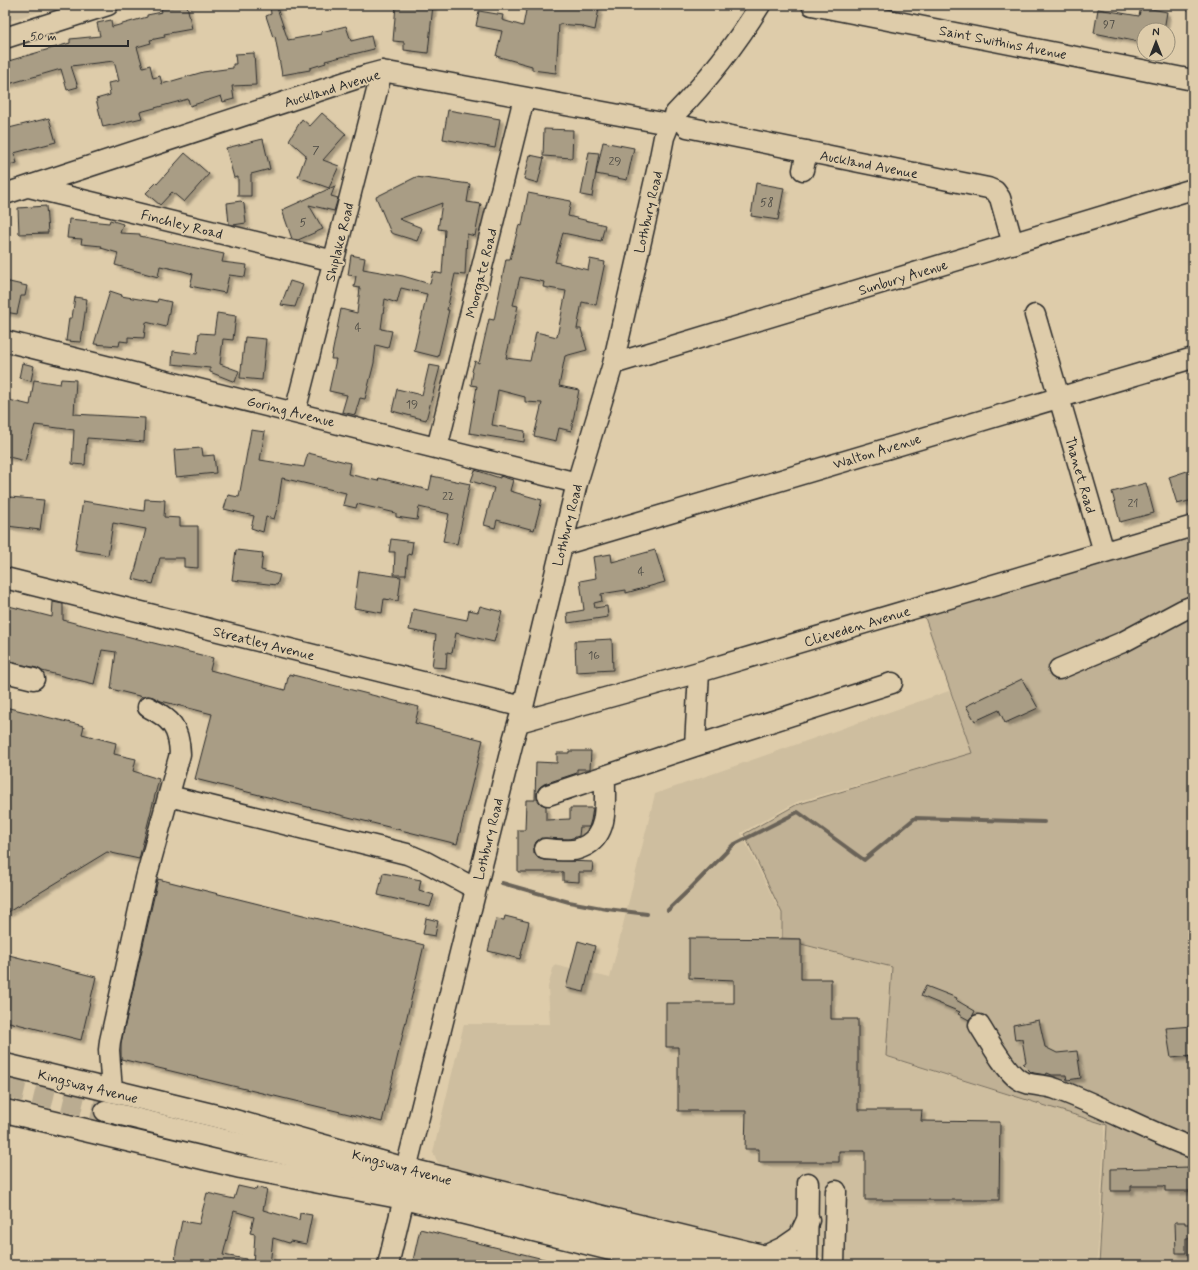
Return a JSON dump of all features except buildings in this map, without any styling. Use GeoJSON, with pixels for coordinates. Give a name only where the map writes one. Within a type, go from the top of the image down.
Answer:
{"type":"FeatureCollection","features":[{"type":"Feature","properties":{"kind":"main road","name":"Kingsway Avenue"},"geometry":{"type":"LineString","coordinates":[[5,1065],[109,1102],[224,1118],[405,1183],[675,1265]]}},
{"type":"Feature","properties":{"kind":"main road","name":"Kingsway Avenue"},"geometry":{"type":"LineString","coordinates":[[5,1111],[241,1167],[405,1183],[799,1265]]}},
{"type":"Feature","properties":{"kind":"main road"},"geometry":{"type":"LineString","coordinates":[[765,1257],[784,1248],[800,1237],[808,1220]]}},
{"type":"Feature","properties":{"kind":"street"},"geometry":{"type":"LineString","coordinates":[[5,38],[108,5]]}},
{"type":"Feature","properties":{"kind":"street","name":"Lothbury Road"},"geometry":{"type":"LineString","coordinates":[[388,1265],[405,1183],[476,889],[521,715],[577,483],[613,364],[664,137],[676,124],[698,90],[749,23],[760,5]]}},
{"type":"Feature","properties":{"kind":"street","name":"Saint Swithins Avenue"},"geometry":{"type":"LineString","coordinates":[[812,5],[1193,80]]}},
{"type":"Feature","properties":{"kind":"street","name":"Auckland Avenue"},"geometry":{"type":"LineString","coordinates":[[5,194],[382,71],[524,98],[676,124],[805,160],[988,188],[998,194],[1002,202],[1013,244]]}},
{"type":"Feature","properties":{"kind":"street","name":"Shiplake Road"},"geometry":{"type":"LineString","coordinates":[[295,412],[382,71]]}},
{"type":"Feature","properties":{"kind":"street","name":"Moorgate Road"},"geometry":{"type":"LineString","coordinates":[[437,448],[524,98]]}},
{"type":"Feature","properties":{"kind":"street","name":"Finchley Road"},"geometry":{"type":"LineString","coordinates":[[29,186],[334,261]]}},
{"type":"Feature","properties":{"kind":"street","name":"Sunbury Avenue"},"geometry":{"type":"LineString","coordinates":[[613,364],[1193,189]]}},
{"type":"Feature","properties":{"kind":"street"},"geometry":{"type":"LineString","coordinates":[[1035,315],[1059,398]]}},
{"type":"Feature","properties":{"kind":"street","name":"Goring Avenue"},"geometry":{"type":"LineString","coordinates":[[5,342],[295,412],[577,483]]}},
{"type":"Feature","properties":{"kind":"street","name":"Walton Avenue"},"geometry":{"type":"LineString","coordinates":[[562,545],[1193,358]]}},
{"type":"Feature","properties":{"kind":"street","name":"Thanet Road"},"geometry":{"type":"LineString","coordinates":[[1059,398],[1104,552]]}},
{"type":"Feature","properties":{"kind":"street","name":"Clieveden Avenue"},"geometry":{"type":"LineString","coordinates":[[521,715],[699,672],[1193,526]]}},
{"type":"Feature","properties":{"kind":"street","name":"Streatley Avenue"},"geometry":{"type":"LineString","coordinates":[[5,578],[521,715]]}},
{"type":"Feature","properties":{"kind":"street"},"geometry":{"type":"LineString","coordinates":[[1059,669],[1122,642],[1193,606]]}},
{"type":"Feature","properties":{"kind":"street"},"geometry":{"type":"LineString","coordinates":[[5,672],[34,679]]}},
{"type":"Feature","properties":{"kind":"street"},"geometry":{"type":"LineString","coordinates":[[695,746],[699,672]]}},
{"type":"Feature","properties":{"kind":"street"},"geometry":{"type":"LineString","coordinates":[[548,795],[892,683]]}},
{"type":"Feature","properties":{"kind":"street"},"geometry":{"type":"LineString","coordinates":[[109,1102],[110,1041],[146,878],[180,754],[180,741],[170,720],[148,707]]}},
{"type":"Feature","properties":{"kind":"street"},"geometry":{"type":"LineString","coordinates":[[545,849],[574,850],[584,847],[593,841],[598,835],[604,818],[605,777]]}},
{"type":"Feature","properties":{"kind":"street","name":"Lothbury Road"},"geometry":{"type":"LineString","coordinates":[[169,796],[407,854],[426,862],[476,889]]}},
{"type":"Feature","properties":{"kind":"street"},"geometry":{"type":"LineString","coordinates":[[979,1025],[996,1052],[1018,1079],[1028,1083],[1054,1088],[1193,1148]]}},
{"type":"Feature","properties":{"kind":"street"},"geometry":{"type":"LineString","coordinates":[[405,1183],[744,1265]]}},
{"type":"Feature","properties":{"kind":"street"},"geometry":{"type":"LineString","coordinates":[[807,1265],[808,1183]]}},
{"type":"Feature","properties":{"kind":"street"},"geometry":{"type":"LineString","coordinates":[[834,1265],[836,1191]]}},
{"type":"Feature","properties":{"kind":"shaded area"},"geometry":{"type":"Polygon","coordinates":[[[5,5],[60,5],[5,22],[5,5]]]}},
{"type":"Feature","properties":{"kind":"shaded area"},"geometry":{"type":"Polygon","coordinates":[[[1193,525],[1193,1265],[1099,1265],[1107,1125],[886,1056],[892,967],[801,944],[801,939],[782,938],[782,913],[744,834],[796,805],[972,753],[921,606],[1193,525]]]}},
{"type":"Feature","properties":{"kind":"shaded area"},"geometry":{"type":"Polygon","coordinates":[[[949,691],[972,753],[797,802],[741,833],[781,914],[782,939],[801,939],[801,945],[891,967],[886,1057],[1105,1125],[1097,1265],[855,1265],[442,1166],[437,1161],[433,1152],[464,1024],[550,1024],[548,987],[554,965],[571,969],[578,941],[595,946],[589,973],[610,978],[655,794],[949,691]]]}},
{"type":"Feature","properties":{"kind":"waterway"},"geometry":{"type":"LineString","coordinates":[[668,910],[733,845],[798,812],[864,860],[915,818],[1044,822]]}},
{"type":"Feature","properties":{"kind":"waterway"},"geometry":{"type":"LineString","coordinates":[[502,883],[569,902],[647,914]]}},
{"type":"Feature","properties":{"kind":"tunnel"},"geometry":{"type":"LineString","coordinates":[[5,1087],[105,1111]]}}]}
